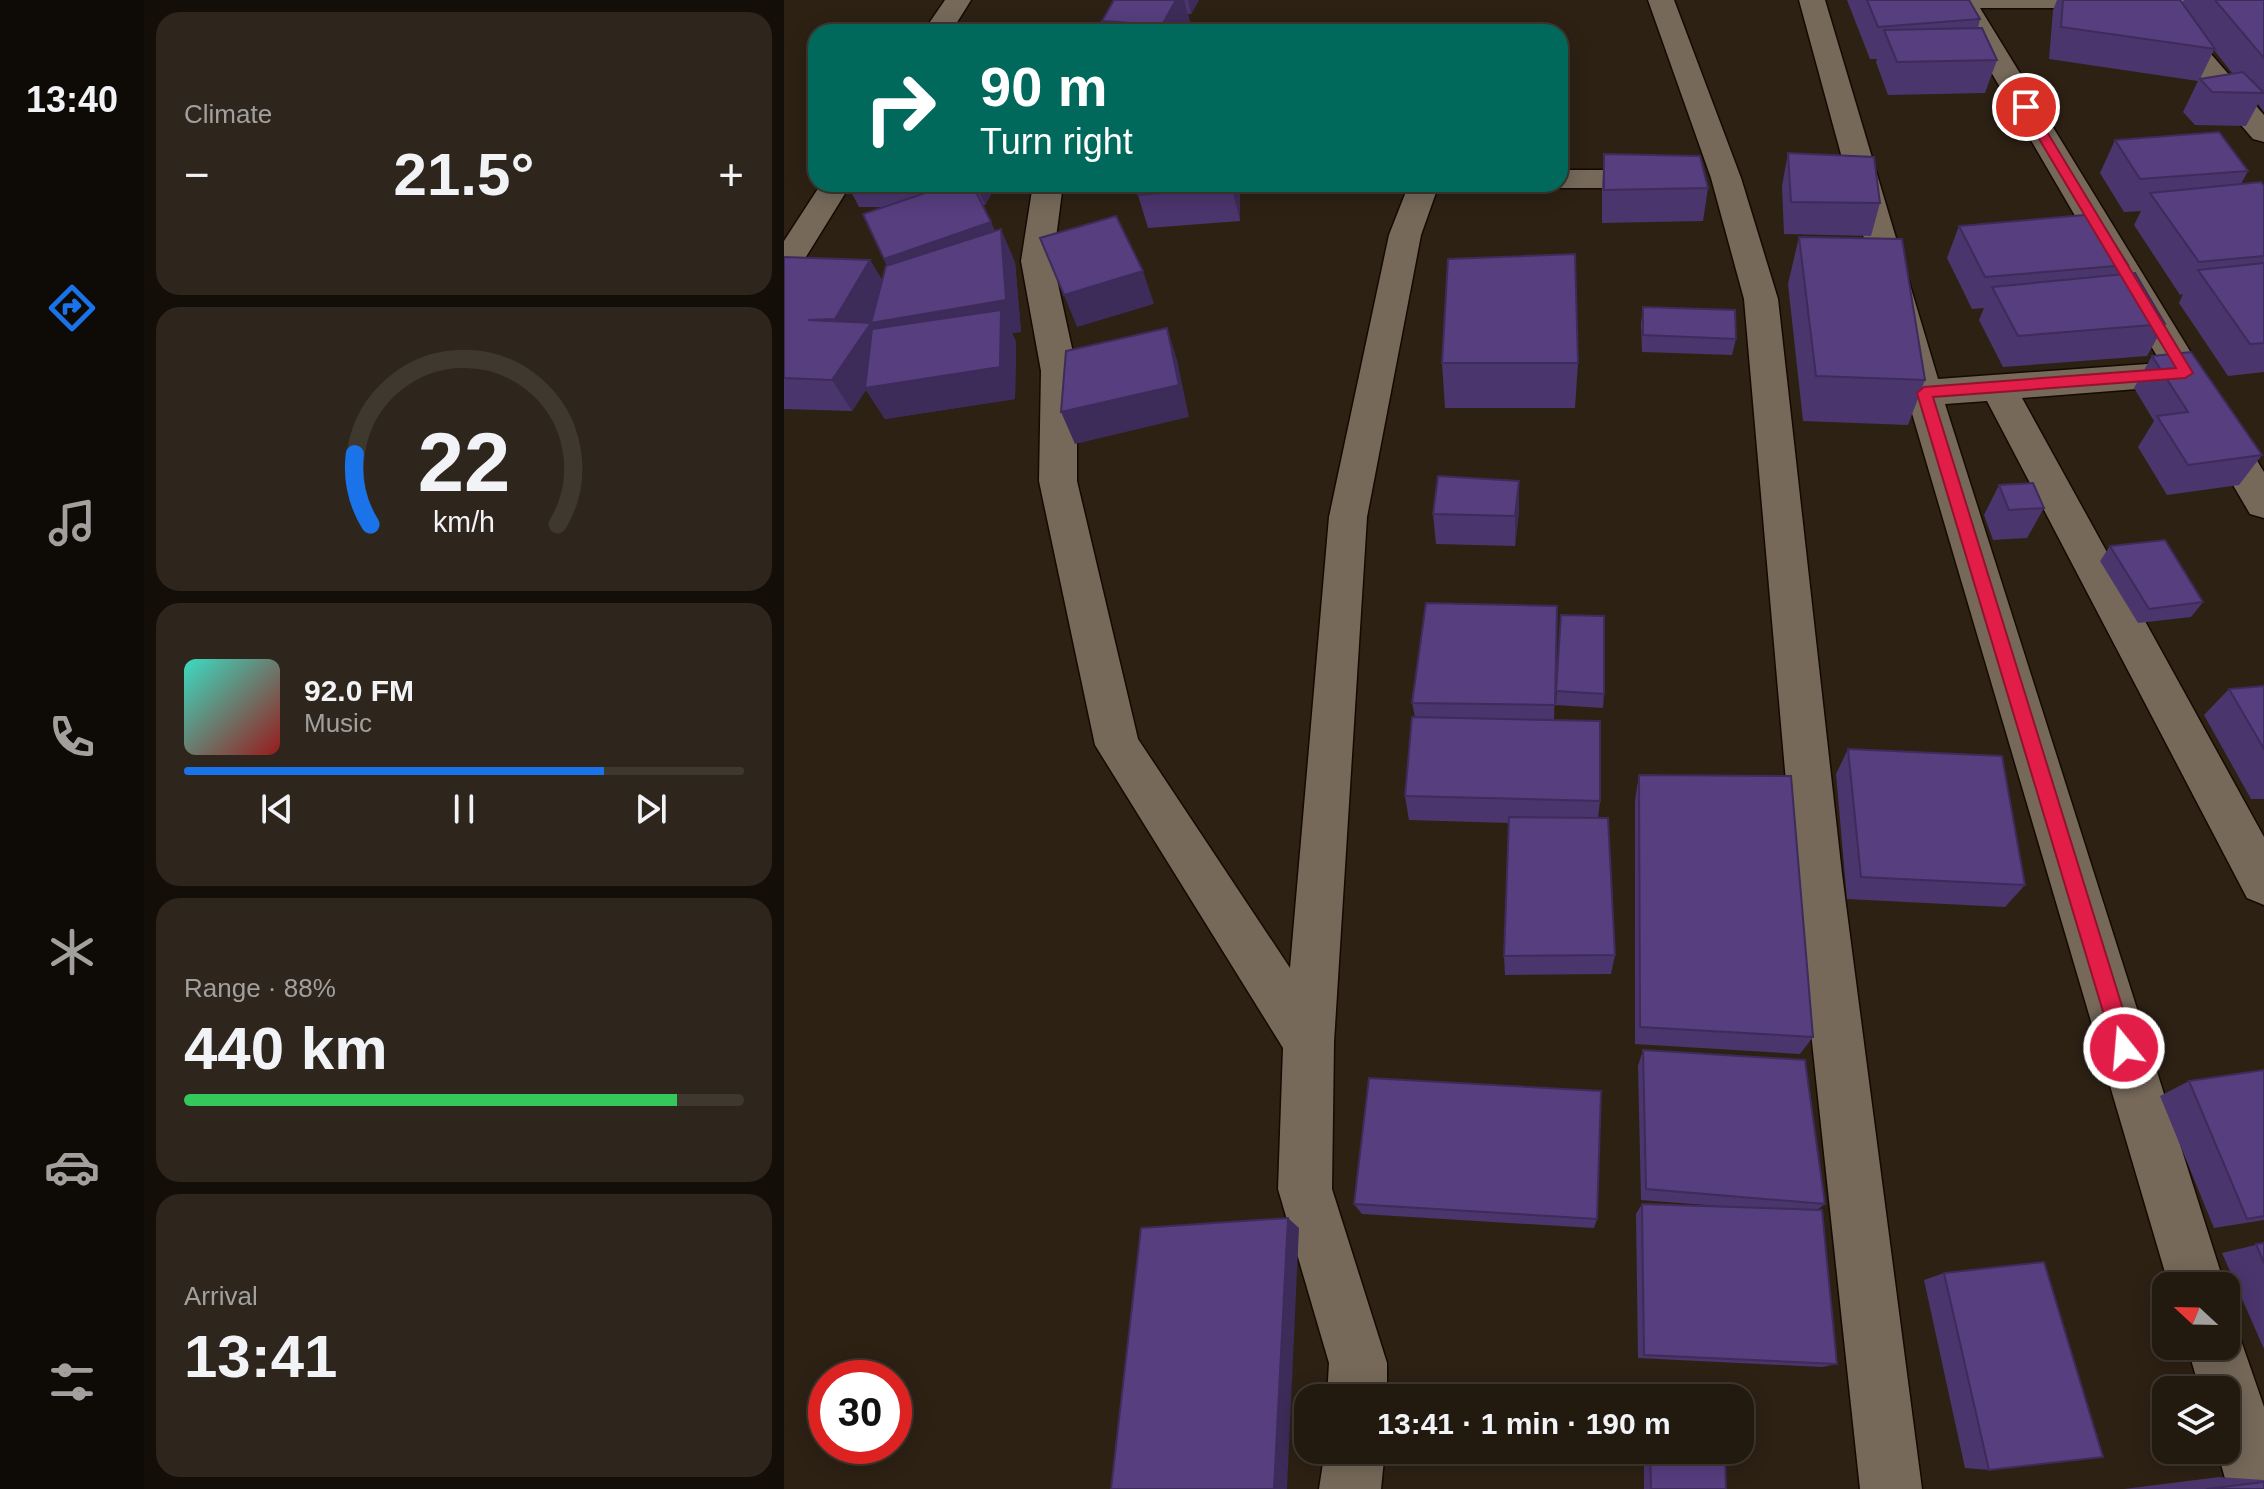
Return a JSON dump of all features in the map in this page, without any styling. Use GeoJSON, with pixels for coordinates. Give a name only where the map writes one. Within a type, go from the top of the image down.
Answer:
{"type":"FeatureCollection","features":[{"type":"Feature","properties":{"kind":"street"},"geometry":{"type":"LineString","coordinates":[[942,24],[958,0]]}},
{"type":"Feature","properties":{"kind":"street"},"geometry":{"type":"LineString","coordinates":[[1661,0],[1726,178],[1761,299],[1818,874],[1891,1489]]}},
{"type":"Feature","properties":{"kind":"street"},"geometry":{"type":"LineString","coordinates":[[1812,0],[1924,393],[2193,1272]]}},
{"type":"Feature","properties":{"kind":"street"},"geometry":{"type":"LineString","coordinates":[[1962,0],[2254,0]]}},
{"type":"Feature","properties":{"kind":"street"},"geometry":{"type":"LineString","coordinates":[[1962,0],[2264,504]]}},
{"type":"Feature","properties":{"kind":"street"},"geometry":{"type":"LineString","coordinates":[[2151,2],[2264,133]]}},
{"type":"Feature","properties":{"kind":"street"},"geometry":{"type":"LineString","coordinates":[[1568,179],[1726,178]]}},
{"type":"Feature","properties":{"kind":"street"},"geometry":{"type":"LineString","coordinates":[[784,266],[831,192]]}},
{"type":"Feature","properties":{"kind":"street"},"geometry":{"type":"LineString","coordinates":[[1047,192],[1037,261],[1059,371],[1058,481],[1117,745],[1309,1042]]}},
{"type":"Feature","properties":{"kind":"street"},"geometry":{"type":"LineString","coordinates":[[1357,1384],[1358,1363],[1305,1189],[1309,1042],[1348,517],[1405,235],[1421,192]]}},
{"type":"Feature","properties":{"kind":"street"},"geometry":{"type":"LineString","coordinates":[[1924,393],[2185,373]]}},
{"type":"Feature","properties":{"kind":"street"},"geometry":{"type":"LineString","coordinates":[[1999,389],[2264,883]]}},
{"type":"Feature","properties":{"kind":"street"},"geometry":{"type":"LineString","coordinates":[[2220,1360],[2259,1489]]}},
{"type":"Feature","properties":{"kind":"street"},"geometry":{"type":"LineString","coordinates":[[1350,1489],[1353,1464]]}},
{"type":"Feature","properties":{"kind":"building"},"geometry":{"type":"Polygon","coordinates":[[[1114,0],[1176,0],[1163,24],[1102,21],[1114,0]]]}},
{"type":"Feature","properties":{"kind":"building"},"geometry":{"type":"Polygon","coordinates":[[[1867,0],[1969,0],[1980,19],[1878,27],[1867,0]]]}},
{"type":"Feature","properties":{"kind":"building"},"geometry":{"type":"Polygon","coordinates":[[[2063,0],[2180,0],[2215,49],[2061,27],[2063,0]]]}},
{"type":"Feature","properties":{"kind":"building"},"geometry":{"type":"Polygon","coordinates":[[[2215,0],[2264,0],[2264,58],[2215,0]]]}},
{"type":"Feature","properties":{"kind":"building"},"geometry":{"type":"Polygon","coordinates":[[[1982,28],[1997,60],[1897,62],[1884,30],[1982,28]]]}},
{"type":"Feature","properties":{"kind":"building"},"geometry":{"type":"Polygon","coordinates":[[[2243,72],[2264,93],[2212,92],[2200,79],[2243,72]]]}},
{"type":"Feature","properties":{"kind":"building"},"geometry":{"type":"Polygon","coordinates":[[[2219,132],[2248,171],[2140,179],[2115,140],[2219,132]]]}},
{"type":"Feature","properties":{"kind":"building"},"geometry":{"type":"Polygon","coordinates":[[[1788,153],[1874,157],[1880,203],[1791,202],[1788,153]]]}},
{"type":"Feature","properties":{"kind":"building"},"geometry":{"type":"Polygon","coordinates":[[[1604,154],[1700,156],[1708,188],[1604,190],[1604,154]]]}},
{"type":"Feature","properties":{"kind":"building"},"geometry":{"type":"Polygon","coordinates":[[[2261,182],[2264,186],[2264,256],[2199,262],[2150,193],[2261,182]]]}},
{"type":"Feature","properties":{"kind":"building"},"geometry":{"type":"Polygon","coordinates":[[[928,192],[976,192],[991,222],[884,259],[863,214],[928,192]]]}},
{"type":"Feature","properties":{"kind":"building"},"geometry":{"type":"Polygon","coordinates":[[[1138,192],[1178,192],[1138,195],[1138,192]]]}},
{"type":"Feature","properties":{"kind":"building"},"geometry":{"type":"Polygon","coordinates":[[[2096,214],[2128,265],[1985,277],[1959,226],[2096,214]]]}},
{"type":"Feature","properties":{"kind":"building"},"geometry":{"type":"Polygon","coordinates":[[[1116,216],[1143,271],[1064,295],[1040,238],[1116,216]]]}},
{"type":"Feature","properties":{"kind":"building"},"geometry":{"type":"Polygon","coordinates":[[[1001,229],[1006,300],[871,323],[886,266],[1001,229]]]}},
{"type":"Feature","properties":{"kind":"building"},"geometry":{"type":"Polygon","coordinates":[[[1799,237],[1902,239],[1925,380],[1816,376],[1799,237]]]}},
{"type":"Feature","properties":{"kind":"building"},"geometry":{"type":"Polygon","coordinates":[[[1575,254],[1578,363],[1442,363],[1448,259],[1575,254]]]}},
{"type":"Feature","properties":{"kind":"building"},"geometry":{"type":"Polygon","coordinates":[[[784,257],[870,260],[835,319],[808,320],[871,323],[832,380],[784,378],[784,257]]]}},
{"type":"Feature","properties":{"kind":"building"},"geometry":{"type":"Polygon","coordinates":[[[2264,263],[2264,343],[2250,344],[2198,270],[2264,263]]]}},
{"type":"Feature","properties":{"kind":"building"},"geometry":{"type":"Polygon","coordinates":[[[2135,273],[2165,324],[2018,336],[1992,287],[2135,273]]]}},
{"type":"Feature","properties":{"kind":"building"},"geometry":{"type":"Polygon","coordinates":[[[1643,307],[1735,310],[1736,339],[1643,335],[1643,307]]]}},
{"type":"Feature","properties":{"kind":"building"},"geometry":{"type":"Polygon","coordinates":[[[1001,310],[1000,367],[865,388],[872,329],[1001,310]]]}},
{"type":"Feature","properties":{"kind":"building"},"geometry":{"type":"Polygon","coordinates":[[[1167,328],[1179,385],[1061,412],[1066,351],[1167,328]]]}},
{"type":"Feature","properties":{"kind":"building"},"geometry":{"type":"Polygon","coordinates":[[[2191,352],[2262,455],[2188,465],[2157,416],[2188,412],[2152,356],[2191,352]]]}},
{"type":"Feature","properties":{"kind":"building"},"geometry":{"type":"Polygon","coordinates":[[[1438,476],[1519,481],[1515,516],[1433,514],[1438,476]]]}},
{"type":"Feature","properties":{"kind":"building"},"geometry":{"type":"Polygon","coordinates":[[[2033,483],[2044,508],[2009,510],[1999,485],[2033,483]]]}},
{"type":"Feature","properties":{"kind":"building"},"geometry":{"type":"Polygon","coordinates":[[[2165,540],[2203,602],[2149,609],[2110,546],[2165,540]]]}},
{"type":"Feature","properties":{"kind":"building"},"geometry":{"type":"Polygon","coordinates":[[[1426,603],[1557,606],[1555,705],[1412,703],[1426,603]]]}},
{"type":"Feature","properties":{"kind":"building"},"geometry":{"type":"Polygon","coordinates":[[[1561,615],[1604,616],[1604,694],[1556,691],[1561,615]]]}},
{"type":"Feature","properties":{"kind":"building"},"geometry":{"type":"Polygon","coordinates":[[[2264,686],[2264,749],[2229,689],[2264,686]]]}},
{"type":"Feature","properties":{"kind":"building"},"geometry":{"type":"Polygon","coordinates":[[[1412,717],[1600,721],[1600,801],[1405,796],[1412,717]]]}},
{"type":"Feature","properties":{"kind":"building"},"geometry":{"type":"Polygon","coordinates":[[[1848,749],[2002,756],[2025,885],[1861,877],[1848,749]]]}},
{"type":"Feature","properties":{"kind":"building"},"geometry":{"type":"Polygon","coordinates":[[[1639,775],[1791,776],[1813,1037],[1640,1027],[1639,775]]]}},
{"type":"Feature","properties":{"kind":"building"},"geometry":{"type":"Polygon","coordinates":[[[1509,817],[1608,818],[1615,955],[1504,956],[1509,817]]]}},
{"type":"Feature","properties":{"kind":"building"},"geometry":{"type":"Polygon","coordinates":[[[1643,1050],[1805,1060],[1825,1204],[1646,1189],[1643,1050]]]}},
{"type":"Feature","properties":{"kind":"building"},"geometry":{"type":"Polygon","coordinates":[[[2264,1070],[2264,1216],[2247,1219],[2189,1081],[2264,1070]]]}},
{"type":"Feature","properties":{"kind":"building"},"geometry":{"type":"Polygon","coordinates":[[[1369,1078],[1601,1091],[1597,1219],[1354,1204],[1369,1078]]]}},
{"type":"Feature","properties":{"kind":"building"},"geometry":{"type":"Polygon","coordinates":[[[1642,1204],[1822,1210],[1837,1364],[1644,1355],[1642,1204]]]}},
{"type":"Feature","properties":{"kind":"building"},"geometry":{"type":"Polygon","coordinates":[[[1288,1218],[1274,1489],[1111,1489],[1141,1228],[1288,1218]]]}},
{"type":"Feature","properties":{"kind":"building"},"geometry":{"type":"Polygon","coordinates":[[[2264,1243],[2264,1263],[2256,1244],[2264,1243]]]}},
{"type":"Feature","properties":{"kind":"building"},"geometry":{"type":"Polygon","coordinates":[[[2044,1262],[2103,1457],[1989,1470],[1944,1273],[2044,1262]]]}},
{"type":"Feature","properties":{"kind":"building"},"geometry":{"type":"Polygon","coordinates":[[[1650,1464],[1725,1464],[1726,1489],[1651,1489],[1650,1464]]]}},
{"type":"Feature","properties":{"kind":"building"},"geometry":{"type":"Polygon","coordinates":[[[2264,1482],[2264,1489],[2206,1489],[2264,1482]]]}},
{"type":"Feature","properties":{"kind":"route"},"geometry":{"type":"LineString","coordinates":[[2026,107],[2185,373],[1924,393],[2124,1048]]}}]}
